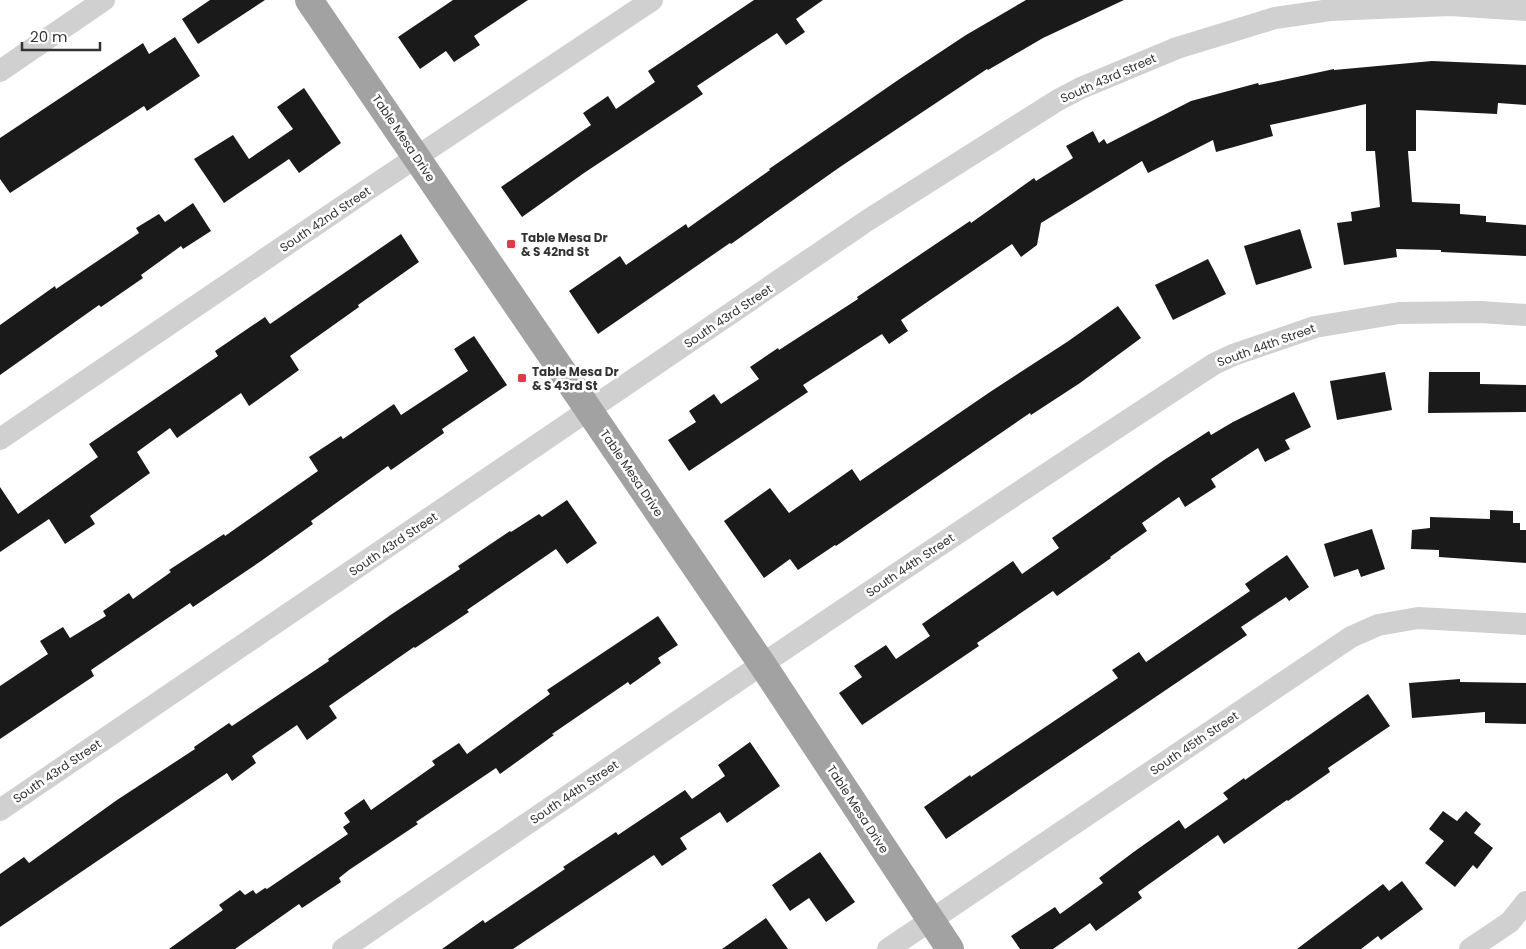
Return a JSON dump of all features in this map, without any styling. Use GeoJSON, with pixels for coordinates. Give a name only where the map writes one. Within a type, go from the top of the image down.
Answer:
{"type":"FeatureCollection","features":[{"type":"Feature","properties":{"kind":"highway","name":"Table Mesa Drive"},"geometry":{"type":"LineString","coordinates":[[309,0],[762,664],[950,949]]}},
{"type":"Feature","properties":{"kind":"street"},"geometry":{"type":"LineString","coordinates":[[0,71],[104,0]]}},
{"type":"Feature","properties":{"kind":"street","name":"South 42nd Street"},"geometry":{"type":"LineString","coordinates":[[0,439],[652,0]]}},
{"type":"Feature","properties":{"kind":"street","name":"South 43rd Street"},"geometry":{"type":"LineString","coordinates":[[0,810],[868,220],[1058,100],[1177,48],[1275,18],[1330,10],[1450,5],[1526,10]]}},
{"type":"Feature","properties":{"kind":"street","name":"South 44th Street"},"geometry":{"type":"LineString","coordinates":[[343,949],[762,664],[1054,468],[1214,364],[1233,354],[1315,327],[1399,313],[1480,312],[1526,315]]}},
{"type":"Feature","properties":{"kind":"street","name":"South 45th Street"},"geometry":{"type":"LineString","coordinates":[[888,949],[1351,638],[1378,625],[1418,618],[1526,624]]}},
{"type":"Feature","properties":{"kind":"street"},"geometry":{"type":"LineString","coordinates":[[1470,949],[1510,922],[1526,902]]}},
{"type":"Feature","properties":{"kind":"building"},"geometry":{"type":"Polygon","coordinates":[[[210,0],[265,0],[198,44],[182,19],[210,0]]]}},
{"type":"Feature","properties":{"kind":"building"},"geometry":{"type":"Polygon","coordinates":[[[453,0],[528,0],[474,36],[480,45],[454,62],[446,51],[420,69],[398,37],[453,0]]]}},
{"type":"Feature","properties":{"kind":"building"},"geometry":{"type":"Polygon","coordinates":[[[754,0],[823,0],[796,19],[805,32],[786,45],[777,33],[697,86],[703,94],[584,173],[522,217],[501,187],[591,125],[583,113],[608,96],[616,109],[655,82],[648,71],[754,0]]]}},
{"type":"Feature","properties":{"kind":"building"},"geometry":{"type":"Polygon","coordinates":[[[1026,0],[1124,0],[1043,38],[987,69],[840,167],[598,334],[569,291],[620,256],[626,265],[686,224],[688,228],[769,169],[901,78],[966,35],[1026,0]]]}},
{"type":"Feature","properties":{"kind":"building"},"geometry":{"type":"Polygon","coordinates":[[[175,37],[200,76],[147,111],[144,106],[10,193],[0,179],[0,138],[143,43],[149,54],[175,37]]]}},
{"type":"Feature","properties":{"kind":"building"},"geometry":{"type":"Polygon","coordinates":[[[1432,61],[1526,65],[1526,105],[1498,103],[1497,114],[1416,110],[1416,151],[1408,151],[1412,202],[1460,204],[1460,214],[1486,216],[1486,222],[1526,225],[1526,256],[1396,249],[1397,257],[1344,265],[1337,223],[1352,221],[1351,212],[1380,207],[1375,151],[1366,151],[1366,104],[1270,125],[1273,136],[1216,152],[1213,140],[1148,173],[1142,161],[1041,223],[1037,245],[1021,257],[1012,244],[901,320],[908,331],[889,344],[882,334],[803,385],[808,392],[689,471],[668,440],[696,422],[689,411],[714,394],[721,404],[759,379],[750,367],[858,299],[857,297],[970,221],[971,223],[1034,178],[1036,181],[1073,158],[1066,146],[1093,131],[1099,143],[1104,139],[1107,144],[1191,101],[1258,83],[1259,85],[1334,69],[1432,61]]]}},
{"type":"Feature","properties":{"kind":"building"},"geometry":{"type":"Polygon","coordinates":[[[304,88],[341,143],[299,173],[289,159],[224,203],[194,159],[233,135],[249,159],[293,129],[277,107],[304,88]]]}},
{"type":"Feature","properties":{"kind":"building"},"geometry":{"type":"Polygon","coordinates":[[[193,203],[211,231],[183,249],[181,246],[141,275],[143,278],[101,307],[99,305],[0,375],[0,325],[55,286],[56,289],[139,233],[136,228],[159,214],[165,222],[193,203]]]}},
{"type":"Feature","properties":{"kind":"building"},"geometry":{"type":"Polygon","coordinates":[[[1300,229],[1312,268],[1256,285],[1244,246],[1300,229]]]}},
{"type":"Feature","properties":{"kind":"building"},"geometry":{"type":"Polygon","coordinates":[[[401,234],[419,262],[290,356],[299,370],[249,406],[241,393],[177,438],[170,428],[137,452],[150,473],[90,516],[95,524],[65,544],[49,519],[0,552],[0,487],[18,514],[98,457],[89,444],[218,356],[215,351],[265,317],[270,324],[401,234]]]}},
{"type":"Feature","properties":{"kind":"building"},"geometry":{"type":"Polygon","coordinates":[[[1208,259],[1226,294],[1173,320],[1155,285],[1208,259]]]}},
{"type":"Feature","properties":{"kind":"building"},"geometry":{"type":"Polygon","coordinates":[[[1118,306],[1141,338],[1080,383],[1031,415],[1030,413],[798,570],[790,559],[764,578],[724,521],[770,488],[789,513],[852,469],[860,481],[1118,306]]]}},
{"type":"Feature","properties":{"kind":"building"},"geometry":{"type":"Polygon","coordinates":[[[474,336],[507,385],[442,429],[444,433],[391,470],[388,466],[311,521],[313,524],[261,561],[193,607],[190,603],[91,670],[94,676],[0,739],[0,686],[48,654],[40,641],[63,627],[70,638],[106,616],[103,611],[129,593],[133,599],[171,572],[169,570],[224,534],[225,536],[318,471],[309,457],[341,436],[343,439],[394,404],[401,415],[468,371],[454,349],[474,336]]]}},
{"type":"Feature","properties":{"kind":"building"},"geometry":{"type":"Polygon","coordinates":[[[1385,372],[1392,410],[1337,420],[1330,381],[1385,372]]]}},
{"type":"Feature","properties":{"kind":"building"},"geometry":{"type":"Polygon","coordinates":[[[1429,372],[1480,372],[1480,384],[1526,385],[1526,412],[1428,413],[1429,372]]]}},
{"type":"Feature","properties":{"kind":"building"},"geometry":{"type":"Polygon","coordinates":[[[1294,392],[1311,427],[1285,440],[1290,449],[1265,462],[1258,448],[1211,479],[1216,487],[1185,507],[1179,497],[1142,523],[1147,531],[1111,558],[1057,596],[1053,591],[977,643],[979,646],[862,725],[839,693],[862,677],[854,666],[886,645],[896,659],[930,636],[922,624],[1013,561],[1022,574],[1059,548],[1052,538],[1164,460],[1209,431],[1211,435],[1294,392]]]}},
{"type":"Feature","properties":{"kind":"building"},"geometry":{"type":"Polygon","coordinates":[[[567,500],[597,543],[567,564],[556,549],[467,610],[469,612],[414,647],[329,706],[337,718],[307,740],[297,725],[252,756],[256,763],[232,781],[227,773],[0,927],[0,874],[24,857],[29,863],[117,800],[195,749],[194,747],[229,723],[232,726],[329,661],[328,659],[392,614],[460,569],[458,566],[510,531],[539,514],[542,517],[567,500]]]}},
{"type":"Feature","properties":{"kind":"building"},"geometry":{"type":"Polygon","coordinates":[[[1490,510],[1513,511],[1513,523],[1520,523],[1520,530],[1526,530],[1526,563],[1439,557],[1439,550],[1411,549],[1412,530],[1430,528],[1430,517],[1490,519],[1490,510]]]}},
{"type":"Feature","properties":{"kind":"building"},"geometry":{"type":"Polygon","coordinates":[[[1372,529],[1385,569],[1361,577],[1358,569],[1334,577],[1324,544],[1372,529]]]}},
{"type":"Feature","properties":{"kind":"building"},"geometry":{"type":"Polygon","coordinates":[[[1287,555],[1309,587],[1289,601],[1286,597],[1241,627],[1247,635],[946,839],[924,807],[1118,678],[1112,670],[1139,652],[1146,662],[1250,591],[1245,584],[1287,555]]]}},
{"type":"Feature","properties":{"kind":"building"},"geometry":{"type":"Polygon","coordinates":[[[658,616],[678,645],[658,658],[661,663],[630,685],[628,682],[552,734],[554,735],[500,774],[496,768],[416,822],[418,824],[349,870],[339,878],[341,882],[302,908],[299,904],[235,949],[169,949],[223,910],[219,905],[240,890],[245,895],[253,890],[256,894],[265,888],[267,889],[348,834],[343,827],[350,822],[344,813],[364,799],[371,810],[435,765],[432,761],[459,743],[467,754],[550,694],[547,690],[658,616]]]}},
{"type":"Feature","properties":{"kind":"building"},"geometry":{"type":"Polygon","coordinates":[[[1460,679],[1460,682],[1526,683],[1526,724],[1485,723],[1485,712],[1412,718],[1409,683],[1460,679]]]}},
{"type":"Feature","properties":{"kind":"building"},"geometry":{"type":"Polygon","coordinates":[[[1368,694],[1390,726],[1328,768],[1330,772],[1224,844],[1218,835],[1138,892],[1142,898],[1096,931],[1090,923],[1053,949],[1020,949],[1011,936],[1055,907],[1060,914],[1103,883],[1099,878],[1135,851],[1179,820],[1185,829],[1228,799],[1223,793],[1244,778],[1245,780],[1368,694]]]}},
{"type":"Feature","properties":{"kind":"building"},"geometry":{"type":"Polygon","coordinates":[[[750,742],[780,786],[727,823],[720,812],[680,838],[687,849],[662,866],[654,855],[513,949],[442,949],[483,920],[485,923],[616,832],[618,835],[685,790],[692,799],[725,776],[718,765],[750,742]]]}},
{"type":"Feature","properties":{"kind":"building"},"geometry":{"type":"Polygon","coordinates":[[[1443,811],[1457,821],[1466,811],[1481,824],[1474,833],[1493,848],[1477,869],[1473,865],[1455,887],[1425,863],[1444,841],[1429,829],[1443,811]]]}},
{"type":"Feature","properties":{"kind":"building"},"geometry":{"type":"Polygon","coordinates":[[[820,852],[855,902],[826,922],[809,898],[790,911],[772,885],[820,852]]]}},
{"type":"Feature","properties":{"kind":"building"},"geometry":{"type":"Polygon","coordinates":[[[1402,881],[1423,909],[1381,940],[1378,936],[1361,949],[1297,949],[1383,884],[1389,891],[1402,881]]]}},
{"type":"Feature","properties":{"kind":"building"},"geometry":{"type":"Polygon","coordinates":[[[766,918],[788,949],[722,949],[766,918]]]}},
{"type":"Feature","properties":{"kind":"place","name":"Table Mesa Dr & S 42nd St"},"geometry":{"type":"Point","coordinates":[511,244]}},
{"type":"Feature","properties":{"kind":"place","name":"Table Mesa Dr & S 43rd St"},"geometry":{"type":"Point","coordinates":[522,378]}}]}
